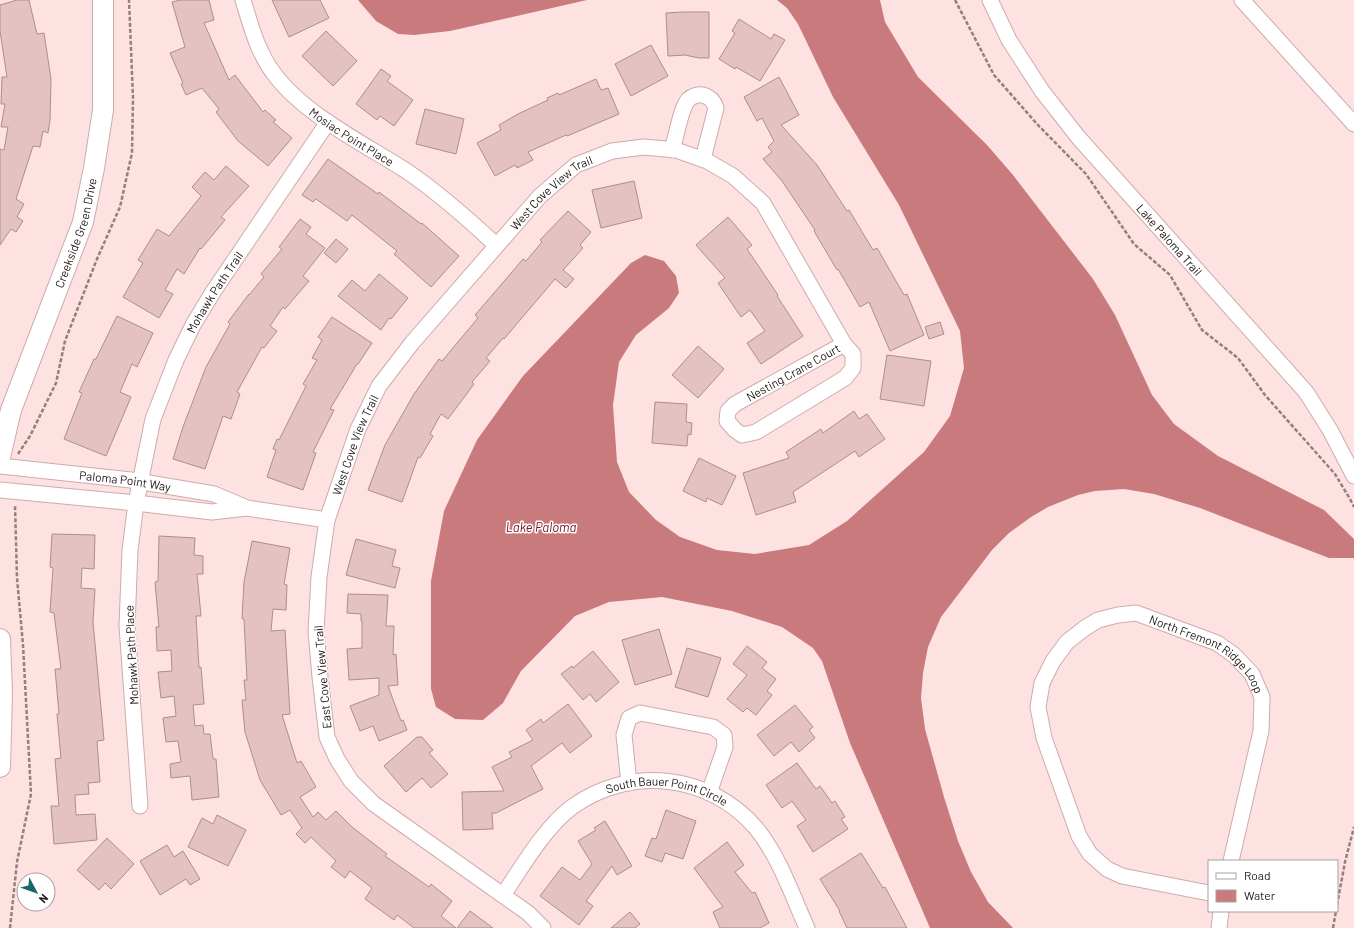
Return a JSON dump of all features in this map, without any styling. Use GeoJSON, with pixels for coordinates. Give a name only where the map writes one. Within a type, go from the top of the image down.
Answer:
{"type":"FeatureCollection","features":[{"type":"Feature","properties":{"kind":"main road","name":"Creekside Green Drive"},"geometry":{"type":"LineString","coordinates":[[0,457],[11,410],[83,222],[94,168],[103,110],[103,0]]}},
{"type":"Feature","properties":{"kind":"main road"},"geometry":{"type":"LineString","coordinates":[[0,639],[2,693],[0,767]]}},
{"type":"Feature","properties":{"kind":"street","name":"Mosiac Point Place"},"geometry":{"type":"LineString","coordinates":[[243,0],[259,49],[275,75],[296,98],[328,122],[412,175],[456,207],[496,245]]}},
{"type":"Feature","properties":{"kind":"street","name":"Lake Paloma Trail"},"geometry":{"type":"LineString","coordinates":[[990,0],[1009,40],[1042,91],[1078,136],[1306,392],[1330,430],[1354,476]]}},
{"type":"Feature","properties":{"kind":"street"},"geometry":{"type":"LineString","coordinates":[[1242,0],[1349,108],[1354,124]]}},
{"type":"Feature","properties":{"kind":"street"},"geometry":{"type":"LineString","coordinates":[[672,150],[684,106],[693,96],[705,96],[714,103],[716,108],[703,159]]}},
{"type":"Feature","properties":{"kind":"street","name":"Mohawk Path Trail"},"geometry":{"type":"LineString","coordinates":[[142,482],[153,419],[176,360],[193,325],[213,292],[328,122]]}},
{"type":"Feature","properties":{"kind":"street","name":"West Cove View Trail"},"geometry":{"type":"LineString","coordinates":[[327,520],[358,429],[379,386],[412,343],[540,196],[576,165],[612,151],[644,147],[672,150],[703,159],[733,176],[763,203],[844,344]]}},
{"type":"Feature","properties":{"kind":"street","name":"Nesting Crane Court"},"geometry":{"type":"LineString","coordinates":[[844,344],[853,354],[853,368],[845,378],[756,432],[742,435],[727,421],[728,411],[736,404],[844,344]]}},
{"type":"Feature","properties":{"kind":"street","name":"Paloma Point Way"},"geometry":{"type":"LineString","coordinates":[[0,466],[142,482],[214,494],[247,508],[327,520]]}},
{"type":"Feature","properties":{"kind":"street","name":"Mohawk Path Place"},"geometry":{"type":"LineString","coordinates":[[140,806],[127,626],[130,550],[136,503],[142,482]]}},
{"type":"Feature","properties":{"kind":"street","name":"Paloma Point Way"},"geometry":{"type":"LineString","coordinates":[[0,490],[212,512],[247,508]]}},
{"type":"Feature","properties":{"kind":"street","name":"East Cove View Trail"},"geometry":{"type":"LineString","coordinates":[[327,520],[319,577],[316,631],[327,737],[337,759],[351,781],[374,804],[528,912],[544,928]]}},
{"type":"Feature","properties":{"kind":"street","name":"North Fremont Ridge Loop"},"geometry":{"type":"LineString","coordinates":[[1208,893],[1122,876],[1107,869],[1090,854],[1079,836],[1044,738],[1038,707],[1042,683],[1053,661],[1067,642],[1098,620],[1118,615],[1136,613],[1217,643],[1234,655],[1252,674],[1262,697],[1261,731],[1231,860]]}},
{"type":"Feature","properties":{"kind":"street"},"geometry":{"type":"LineString","coordinates":[[628,783],[624,736],[628,718],[640,713],[713,727],[724,735],[725,747],[709,793]]}},
{"type":"Feature","properties":{"kind":"street","name":"South Bauer Point Circle"},"geometry":{"type":"LineString","coordinates":[[503,895],[541,840],[557,821],[572,807],[592,795],[612,786],[648,780],[679,782],[709,793],[741,813],[756,829],[773,853],[807,928]]}},
{"type":"Feature","properties":{"kind":"street"},"geometry":{"type":"LineString","coordinates":[[1218,928],[1221,912]]}},
{"type":"Feature","properties":{"kind":"path"},"geometry":{"type":"LineString","coordinates":[[955,0],[994,76],[1037,124],[1086,174],[1134,244],[1170,275],[1202,330],[1238,358],[1265,395],[1335,474],[1354,507]]}},
{"type":"Feature","properties":{"kind":"path"},"geometry":{"type":"LineString","coordinates":[[1338,900],[1345,862],[1354,827]]}},
{"type":"Feature","properties":{"kind":"path"},"geometry":{"type":"LineString","coordinates":[[1333,928],[1336,912]]}},
{"type":"Feature","properties":{"kind":"water"},"geometry":{"type":"Polygon","coordinates":[[[358,0],[587,0],[450,31],[414,35],[398,34],[376,21],[358,0]]]}},
{"type":"Feature","properties":{"kind":"water","name":"Lake Paloma"},"geometry":{"type":"Polygon","coordinates":[[[777,0],[880,0],[885,22],[918,77],[987,145],[1013,175],[1093,279],[1115,315],[1152,395],[1174,424],[1218,456],[1324,510],[1354,539],[1354,558],[1329,558],[1200,508],[1154,494],[1124,489],[1095,491],[1078,495],[1048,507],[1009,533],[992,550],[941,617],[928,647],[923,673],[921,698],[925,729],[958,841],[971,872],[988,902],[1013,928],[930,928],[850,743],[822,661],[813,648],[782,627],[732,611],[662,597],[609,602],[575,616],[521,671],[503,703],[483,720],[455,719],[436,707],[431,689],[431,581],[444,511],[477,440],[523,376],[631,263],[645,255],[664,261],[676,276],[679,293],[669,308],[636,335],[619,362],[613,405],[617,462],[629,492],[656,520],[680,537],[717,550],[755,554],[809,545],[847,521],[924,452],[950,416],[964,368],[960,331],[899,205],[833,97],[798,24],[787,8],[777,0]]]}},
{"type":"Feature","properties":{"kind":"building"},"geometry":{"type":"Polygon","coordinates":[[[17,0],[29,0],[37,34],[44,33],[51,79],[50,120],[48,133],[43,131],[40,147],[33,146],[16,199],[24,204],[17,217],[23,221],[16,232],[11,229],[0,245],[0,149],[4,150],[8,127],[1,127],[5,104],[1,104],[2,77],[7,77],[0,31],[0,5],[17,0]]]}},
{"type":"Feature","properties":{"kind":"building"},"geometry":{"type":"Polygon","coordinates":[[[181,0],[209,0],[214,20],[204,23],[229,80],[235,75],[263,112],[265,110],[276,120],[273,122],[292,138],[268,166],[238,141],[216,112],[219,109],[202,88],[186,95],[181,84],[183,83],[170,53],[185,47],[172,2],[181,0]]]}},
{"type":"Feature","properties":{"kind":"building"},"geometry":{"type":"Polygon","coordinates":[[[272,0],[320,0],[329,18],[289,37],[272,0]]]}},
{"type":"Feature","properties":{"kind":"building"},"geometry":{"type":"Polygon","coordinates":[[[709,12],[709,58],[699,58],[685,55],[668,56],[666,13],[709,12]]]}},
{"type":"Feature","properties":{"kind":"building"},"geometry":{"type":"Polygon","coordinates":[[[739,19],[771,39],[774,34],[785,40],[760,81],[736,67],[735,69],[719,59],[735,33],[732,31],[739,19]]]}},
{"type":"Feature","properties":{"kind":"building"},"geometry":{"type":"Polygon","coordinates":[[[326,31],[357,61],[333,86],[302,56],[326,31]]]}},
{"type":"Feature","properties":{"kind":"building"},"geometry":{"type":"Polygon","coordinates":[[[651,45],[668,76],[631,96],[615,64],[651,45]]]}},
{"type":"Feature","properties":{"kind":"building"},"geometry":{"type":"Polygon","coordinates":[[[381,69],[391,76],[387,81],[413,100],[394,126],[380,116],[377,120],[356,104],[381,69]]]}},
{"type":"Feature","properties":{"kind":"building"},"geometry":{"type":"Polygon","coordinates":[[[779,77],[799,115],[781,125],[817,165],[847,211],[849,210],[873,250],[877,248],[904,295],[907,294],[924,335],[890,351],[869,302],[860,307],[814,231],[815,230],[782,181],[763,159],[772,152],[768,147],[774,141],[762,118],[757,121],[744,97],[779,77]]]}},
{"type":"Feature","properties":{"kind":"building"},"geometry":{"type":"Polygon","coordinates":[[[596,79],[601,90],[608,88],[619,114],[528,152],[533,160],[517,168],[515,165],[495,176],[477,143],[501,130],[499,125],[548,100],[547,98],[558,93],[559,95],[596,79]]]}},
{"type":"Feature","properties":{"kind":"building"},"geometry":{"type":"Polygon","coordinates":[[[425,109],[464,119],[456,154],[416,144],[425,109]]]}},
{"type":"Feature","properties":{"kind":"building"},"geometry":{"type":"Polygon","coordinates":[[[328,159],[378,194],[379,192],[421,224],[422,223],[459,256],[431,287],[394,254],[397,251],[352,215],[347,221],[316,199],[313,202],[302,195],[328,159]]]}},
{"type":"Feature","properties":{"kind":"building"},"geometry":{"type":"Polygon","coordinates":[[[226,166],[249,186],[221,217],[225,220],[201,249],[200,248],[184,274],[177,269],[165,290],[173,294],[159,318],[123,297],[143,263],[138,260],[157,229],[169,236],[201,196],[192,187],[205,172],[214,180],[226,166]]]}},
{"type":"Feature","properties":{"kind":"building"},"geometry":{"type":"Polygon","coordinates":[[[634,181],[642,218],[601,228],[592,190],[634,181]]]}},
{"type":"Feature","properties":{"kind":"building"},"geometry":{"type":"Polygon","coordinates":[[[568,211],[591,232],[580,245],[583,248],[563,270],[574,279],[566,288],[555,279],[486,358],[490,361],[472,382],[474,384],[448,419],[441,414],[430,434],[433,436],[420,458],[418,457],[402,502],[368,490],[385,445],[414,394],[439,359],[442,361],[478,318],[475,315],[523,259],[526,261],[542,242],[540,240],[568,211]]]}},
{"type":"Feature","properties":{"kind":"building"},"geometry":{"type":"Polygon","coordinates":[[[728,217],[752,245],[747,249],[803,336],[761,364],[747,343],[765,331],[750,310],[741,317],[718,283],[725,278],[696,245],[728,217]]]}},
{"type":"Feature","properties":{"kind":"building"},"geometry":{"type":"Polygon","coordinates":[[[300,219],[311,227],[306,234],[325,248],[303,276],[309,281],[285,309],[283,307],[270,326],[277,331],[264,348],[262,347],[237,392],[240,394],[231,419],[223,416],[205,469],[173,459],[183,427],[206,367],[230,324],[228,322],[264,277],[261,274],[282,249],[279,247],[300,219]]]}},
{"type":"Feature","properties":{"kind":"building"},"geometry":{"type":"Polygon","coordinates":[[[336,239],[348,249],[336,263],[324,253],[336,239]]]}},
{"type":"Feature","properties":{"kind":"building"},"geometry":{"type":"Polygon","coordinates":[[[379,274],[408,298],[391,319],[389,318],[381,330],[338,296],[352,280],[365,291],[379,274]]]}},
{"type":"Feature","properties":{"kind":"building"},"geometry":{"type":"Polygon","coordinates":[[[117,316],[153,333],[137,367],[132,364],[120,392],[131,397],[106,456],[64,439],[82,393],[79,392],[94,359],[96,359],[117,316]]]}},
{"type":"Feature","properties":{"kind":"building"},"geometry":{"type":"Polygon","coordinates":[[[332,317],[372,343],[357,364],[330,409],[334,410],[313,452],[316,453],[303,490],[267,477],[276,450],[273,449],[277,439],[279,440],[306,386],[303,384],[317,360],[312,358],[322,340],[318,337],[332,317]]]}},
{"type":"Feature","properties":{"kind":"building"},"geometry":{"type":"Polygon","coordinates":[[[940,322],[944,334],[929,339],[925,327],[940,322]]]}},
{"type":"Feature","properties":{"kind":"building"},"geometry":{"type":"Polygon","coordinates":[[[698,346],[724,369],[698,398],[672,375],[698,346]]]}},
{"type":"Feature","properties":{"kind":"building"},"geometry":{"type":"Polygon","coordinates":[[[887,355],[931,361],[924,406],[880,399],[887,355]]]}},
{"type":"Feature","properties":{"kind":"building"},"geometry":{"type":"Polygon","coordinates":[[[655,402],[687,404],[686,422],[692,423],[691,435],[688,434],[687,446],[652,443],[655,402]]]}},
{"type":"Feature","properties":{"kind":"building"},"geometry":{"type":"Polygon","coordinates":[[[854,411],[859,419],[867,414],[885,439],[859,457],[855,451],[793,492],[796,502],[756,515],[743,473],[789,458],[786,452],[821,429],[823,433],[854,411]]]}},
{"type":"Feature","properties":{"kind":"building"},"geometry":{"type":"Polygon","coordinates":[[[699,458],[736,476],[722,505],[707,498],[706,502],[683,491],[699,458]]]}},
{"type":"Feature","properties":{"kind":"building"},"geometry":{"type":"Polygon","coordinates":[[[52,534],[95,535],[94,569],[82,568],[81,588],[95,589],[93,622],[104,740],[97,741],[100,782],[88,783],[89,794],[75,795],[76,815],[95,814],[97,840],[54,844],[51,806],[59,806],[55,759],[61,758],[55,669],[61,669],[54,613],[50,612],[53,568],[50,567],[52,534]]]}},
{"type":"Feature","properties":{"kind":"building"},"geometry":{"type":"Polygon","coordinates":[[[159,536],[195,538],[194,555],[203,556],[203,574],[197,574],[201,616],[196,616],[199,668],[201,667],[204,704],[193,705],[195,726],[203,725],[204,734],[210,734],[213,759],[216,759],[219,797],[192,800],[190,776],[171,778],[170,764],[181,762],[178,741],[166,742],[163,718],[176,716],[174,696],[161,698],[158,672],[172,671],[171,650],[157,651],[156,627],[159,627],[155,582],[158,581],[159,536]]]}},
{"type":"Feature","properties":{"kind":"building"},"geometry":{"type":"Polygon","coordinates":[[[356,539],[396,550],[392,566],[400,568],[395,588],[346,575],[356,539]]]}},
{"type":"Feature","properties":{"kind":"building"},"geometry":{"type":"Polygon","coordinates":[[[252,541],[290,548],[284,584],[287,585],[286,610],[273,609],[271,631],[285,630],[290,714],[282,715],[297,763],[301,761],[316,787],[300,797],[313,817],[318,812],[326,820],[336,811],[352,827],[387,854],[385,856],[429,887],[431,884],[452,901],[441,916],[456,928],[414,928],[397,915],[394,920],[365,899],[372,888],[350,871],[345,878],[331,867],[336,861],[311,837],[305,843],[296,834],[302,828],[290,810],[281,815],[260,780],[245,732],[242,700],[246,700],[244,680],[247,680],[244,619],[242,619],[244,582],[252,541]]]}},
{"type":"Feature","properties":{"kind":"building"},"geometry":{"type":"Polygon","coordinates":[[[348,594],[388,595],[386,626],[394,626],[393,655],[396,654],[398,685],[388,686],[401,721],[403,720],[407,730],[379,741],[373,726],[360,731],[350,706],[379,695],[379,678],[349,680],[347,649],[362,648],[362,621],[361,614],[347,613],[348,594]]]}},
{"type":"Feature","properties":{"kind":"building"},"geometry":{"type":"Polygon","coordinates":[[[659,629],[672,674],[635,685],[622,640],[659,629]]]}},
{"type":"Feature","properties":{"kind":"building"},"geometry":{"type":"Polygon","coordinates":[[[747,646],[767,662],[762,668],[776,679],[767,691],[772,695],[756,715],[747,708],[743,712],[727,699],[747,675],[733,664],[747,646]]]}},
{"type":"Feature","properties":{"kind":"building"},"geometry":{"type":"Polygon","coordinates":[[[687,648],[721,658],[708,697],[675,687],[687,648]]]}},
{"type":"Feature","properties":{"kind":"building"},"geometry":{"type":"Polygon","coordinates":[[[593,651],[619,682],[596,702],[590,694],[583,700],[561,674],[572,666],[573,668],[593,651]]]}},
{"type":"Feature","properties":{"kind":"building"},"geometry":{"type":"Polygon","coordinates":[[[568,704],[592,736],[570,753],[562,743],[531,766],[543,789],[496,813],[492,813],[493,829],[463,830],[462,792],[504,791],[492,767],[512,757],[509,752],[533,740],[526,730],[541,719],[543,723],[568,704]]]}},
{"type":"Feature","properties":{"kind":"building"},"geometry":{"type":"Polygon","coordinates":[[[795,705],[813,727],[809,730],[815,738],[799,752],[791,742],[774,756],[757,735],[795,705]]]}},
{"type":"Feature","properties":{"kind":"building"},"geometry":{"type":"Polygon","coordinates":[[[417,737],[422,737],[433,750],[429,753],[448,774],[431,788],[422,778],[406,792],[384,766],[417,737]]]}},
{"type":"Feature","properties":{"kind":"building"},"geometry":{"type":"Polygon","coordinates":[[[797,763],[816,789],[820,786],[832,803],[835,801],[845,817],[841,819],[848,829],[813,852],[797,826],[806,820],[792,801],[782,808],[766,785],[797,763]]]}},
{"type":"Feature","properties":{"kind":"building"},"geometry":{"type":"Polygon","coordinates":[[[666,810],[696,821],[683,859],[665,853],[662,862],[645,856],[652,838],[656,839],[666,810]]]}},
{"type":"Feature","properties":{"kind":"building"},"geometry":{"type":"Polygon","coordinates":[[[217,815],[246,830],[228,866],[188,847],[202,818],[213,824],[217,815]]]}},
{"type":"Feature","properties":{"kind":"building"},"geometry":{"type":"Polygon","coordinates":[[[605,821],[632,866],[617,875],[612,866],[586,901],[593,906],[579,925],[540,896],[562,867],[580,880],[592,864],[578,841],[596,830],[594,828],[605,821]]]}},
{"type":"Feature","properties":{"kind":"building"},"geometry":{"type":"Polygon","coordinates":[[[107,838],[134,864],[111,889],[105,883],[99,890],[77,870],[107,838]]]}},
{"type":"Feature","properties":{"kind":"building"},"geometry":{"type":"Polygon","coordinates":[[[727,842],[744,865],[735,872],[752,893],[755,892],[769,923],[760,928],[720,928],[713,912],[723,907],[694,868],[727,842]]]}},
{"type":"Feature","properties":{"kind":"building"},"geometry":{"type":"Polygon","coordinates":[[[167,845],[174,857],[183,851],[200,879],[190,885],[186,879],[160,895],[140,861],[167,845]]]}},
{"type":"Feature","properties":{"kind":"building"},"geometry":{"type":"Polygon","coordinates":[[[861,853],[883,888],[885,887],[907,928],[847,928],[840,911],[820,879],[861,853]]]}},
{"type":"Feature","properties":{"kind":"building"},"geometry":{"type":"Polygon","coordinates":[[[470,911],[493,928],[457,928],[470,911]]]}},
{"type":"Feature","properties":{"kind":"building"},"geometry":{"type":"Polygon","coordinates":[[[630,912],[640,924],[635,928],[611,928],[630,912]]]}}]}
